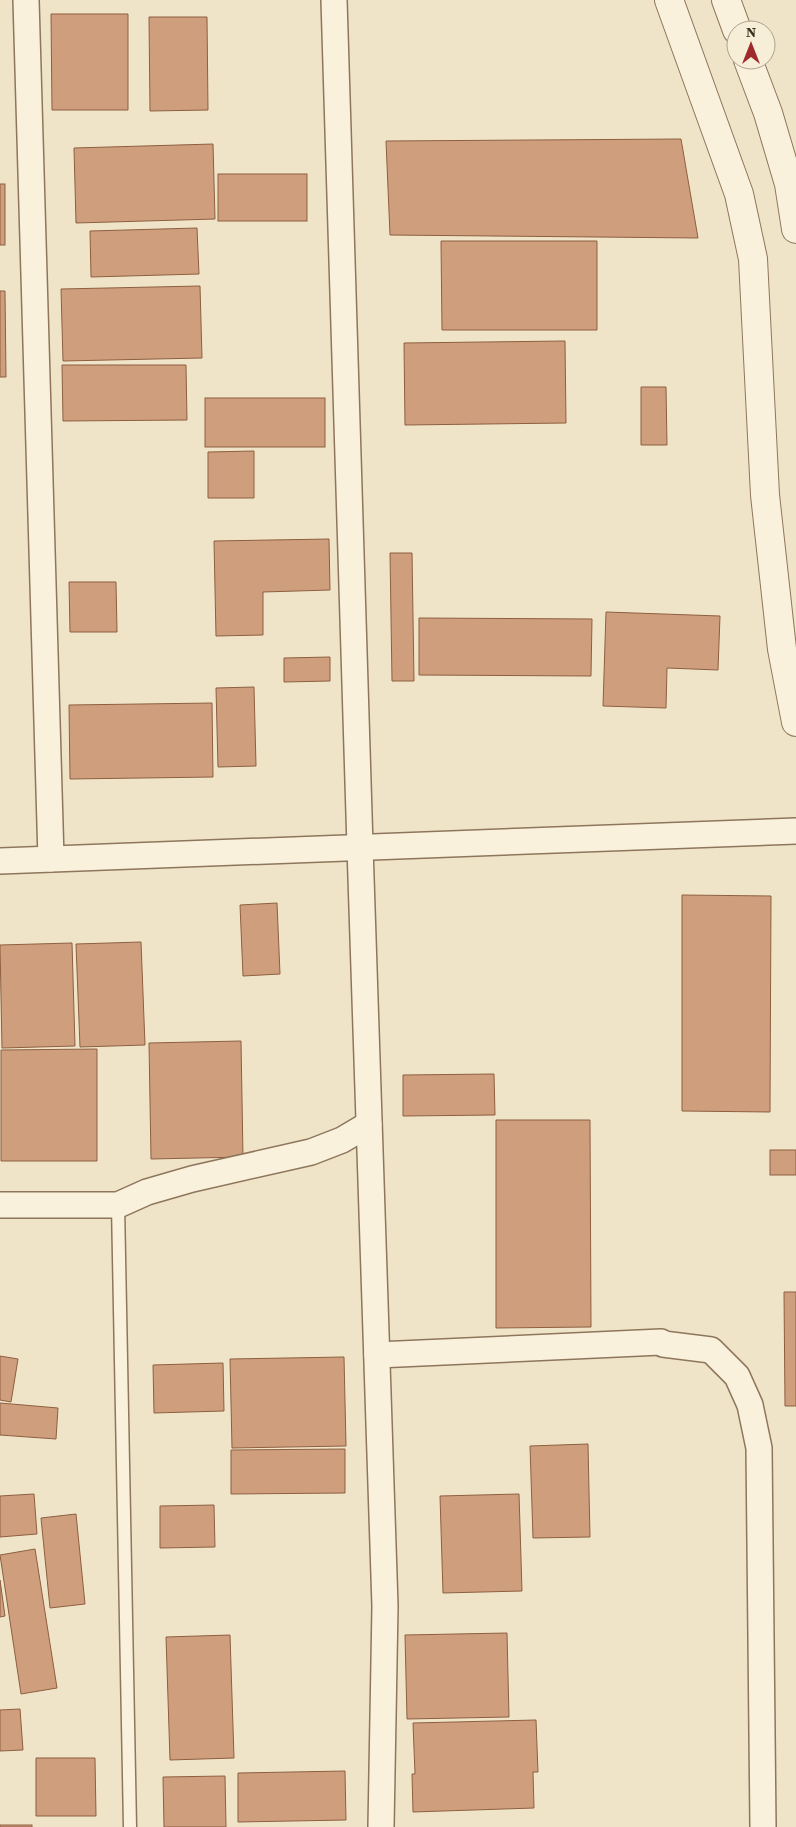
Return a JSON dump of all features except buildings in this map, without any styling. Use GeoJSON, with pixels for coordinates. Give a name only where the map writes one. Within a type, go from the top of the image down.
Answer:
{"type":"FeatureCollection","features":[{"type":"Feature","properties":{"kind":"street"},"geometry":{"type":"LineString","coordinates":[[26,0],[51,859]]}},
{"type":"Feature","properties":{"kind":"street"},"geometry":{"type":"LineString","coordinates":[[334,0],[385,1606],[381,1827]]}},
{"type":"Feature","properties":{"kind":"street"},"geometry":{"type":"LineString","coordinates":[[669,0],[739,194],[753,259],[765,495],[782,649],[796,722]]}},
{"type":"Feature","properties":{"kind":"street"},"geometry":{"type":"LineString","coordinates":[[726,0],[733,20]]}},
{"type":"Feature","properties":{"kind":"street"},"geometry":{"type":"LineString","coordinates":[[752,70],[768,113],[790,184],[796,230]]}},
{"type":"Feature","properties":{"kind":"street"},"geometry":{"type":"LineString","coordinates":[[0,861],[796,831]]}},
{"type":"Feature","properties":{"kind":"street"},"geometry":{"type":"LineString","coordinates":[[0,1205],[118,1205],[147,1192],[192,1179],[311,1152],[342,1140],[369,1124]]}},
{"type":"Feature","properties":{"kind":"street"},"geometry":{"type":"LineString","coordinates":[[377,1355],[662,1342],[663,1344],[711,1350],[737,1376],[750,1405],[759,1448],[763,1827]]}},
{"type":"Feature","properties":{"kind":"lane"},"geometry":{"type":"LineString","coordinates":[[118,1205],[130,1827]]}}]}
